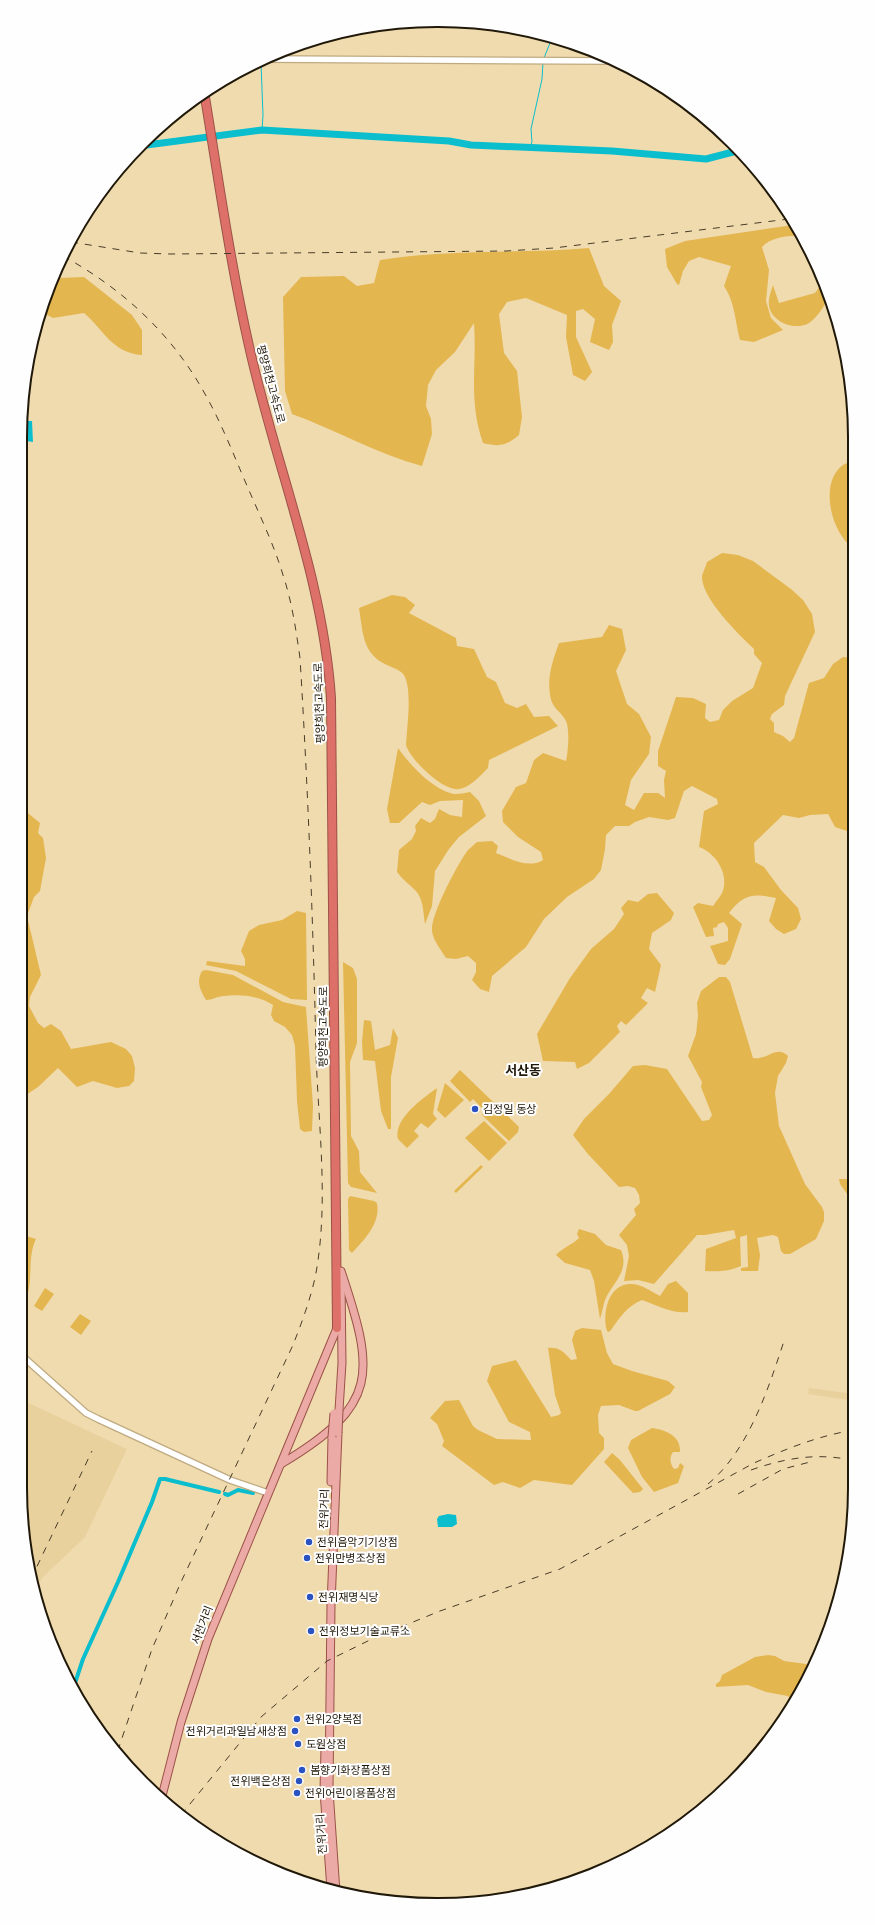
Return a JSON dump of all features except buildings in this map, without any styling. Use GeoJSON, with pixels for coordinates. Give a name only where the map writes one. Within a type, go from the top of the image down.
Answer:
{"type":"FeatureCollection","features":[{"type":"Feature","properties":{"kind":"highway","name":"평양희천고속도로"},"geometry":{"type":"LineString","coordinates":[[208,97],[211,130]]}},
{"type":"Feature","properties":{"kind":"highway","name":"평양희천고속도로"},"geometry":{"type":"LineString","coordinates":[[205,99],[251,347],[324,618],[332,679],[341,1271]]}},
{"type":"Feature","properties":{"kind":"highway","name":"평양희천고속도로"},"geometry":{"type":"LineString","coordinates":[[214,141],[232,263],[249,347],[313,582],[322,619],[329,665],[331,698],[337,1328]]}},
{"type":"Feature","properties":{"kind":"main road","name":"전위거리"},"geometry":{"type":"LineString","coordinates":[[336,1411],[342,1356],[341,1271]]}},
{"type":"Feature","properties":{"kind":"main road"},"geometry":{"type":"LineString","coordinates":[[281,1465],[328,1432],[351,1408],[360,1389],[364,1366],[363,1349],[355,1314],[341,1271]]}},
{"type":"Feature","properties":{"kind":"main road","name":"전위거리"},"geometry":{"type":"LineString","coordinates":[[331,1884],[324,1764],[336,1411],[337,1328]]}},
{"type":"Feature","properties":{"kind":"main road","name":"서천거리"},"geometry":{"type":"LineString","coordinates":[[163,1792],[181,1722],[208,1639],[337,1328]]}},
{"type":"Feature","properties":{"kind":"main road","name":"전위거리"},"geometry":{"type":"LineString","coordinates":[[335,1435],[329,1783],[336,1885]]}},
{"type":"Feature","properties":{"kind":"street"},"geometry":{"type":"LineString","coordinates":[[278,59],[602,61]]}},
{"type":"Feature","properties":{"kind":"street"},"geometry":{"type":"LineString","coordinates":[[27,1360],[86,1413],[228,1478],[268,1494]]}},
{"type":"Feature","properties":{"kind":"shaded area"},"geometry":{"type":"Polygon","coordinates":[[[789,226],[795,236],[769,241],[762,247],[769,270],[766,301],[771,318],[783,330],[754,342],[740,340],[733,305],[724,286],[731,266],[699,257],[689,261],[683,271],[679,285],[677,284],[667,267],[665,249],[685,241],[789,226]]]}},
{"type":"Feature","properties":{"kind":"shaded area"},"geometry":{"type":"Polygon","coordinates":[[[589,248],[604,286],[621,301],[612,325],[613,342],[609,350],[590,342],[595,319],[583,309],[576,311],[576,337],[592,372],[585,381],[573,375],[566,337],[567,315],[526,298],[507,302],[499,314],[504,353],[517,371],[522,417],[519,435],[510,441],[502,445],[483,443],[478,427],[474,397],[474,323],[455,352],[436,370],[428,385],[426,406],[431,419],[432,434],[422,466],[389,455],[292,414],[285,391],[283,297],[301,277],[344,276],[357,286],[374,283],[380,260],[432,254],[589,248]]]}},
{"type":"Feature","properties":{"kind":"shaded area"},"geometry":{"type":"Polygon","coordinates":[[[84,277],[132,315],[142,330],[142,355],[123,350],[109,340],[84,313],[53,318],[46,315],[59,278],[84,277]]]}},
{"type":"Feature","properties":{"kind":"shaded area"},"geometry":{"type":"Polygon","coordinates":[[[773,285],[779,303],[815,293],[819,287],[825,304],[818,315],[809,323],[791,326],[780,321],[771,312],[769,300],[773,285]]]}},
{"type":"Feature","properties":{"kind":"shaded area"},"geometry":{"type":"Polygon","coordinates":[[[848,463],[848,543],[837,528],[832,515],[830,502],[830,488],[834,476],[841,467],[848,463]]]}},
{"type":"Feature","properties":{"kind":"shaded area"},"geometry":{"type":"Polygon","coordinates":[[[722,553],[738,555],[753,561],[791,589],[803,600],[812,614],[815,632],[785,696],[784,705],[772,714],[770,719],[774,723],[774,732],[783,736],[790,742],[794,738],[809,683],[824,678],[833,664],[843,657],[848,658],[848,830],[835,827],[828,814],[810,815],[799,818],[783,815],[754,843],[755,862],[764,867],[781,890],[798,908],[801,919],[796,929],[784,934],[776,929],[769,921],[776,898],[749,896],[739,902],[729,913],[742,924],[730,959],[725,965],[718,964],[710,946],[728,941],[728,928],[724,922],[718,924],[717,927],[713,928],[714,936],[706,937],[693,907],[698,903],[713,906],[722,893],[724,886],[723,872],[716,859],[711,854],[699,847],[704,811],[718,804],[717,799],[692,786],[684,791],[675,818],[668,820],[649,817],[629,826],[615,826],[606,835],[601,870],[594,879],[567,897],[544,919],[526,947],[492,976],[489,992],[480,989],[472,980],[476,972],[476,963],[468,956],[456,959],[446,958],[438,945],[432,931],[435,914],[458,866],[468,850],[477,842],[492,841],[498,846],[496,853],[520,862],[532,864],[543,860],[541,852],[518,837],[503,822],[502,811],[516,787],[526,783],[534,760],[543,753],[566,761],[568,741],[567,725],[566,721],[551,700],[549,688],[551,668],[559,643],[602,637],[609,625],[622,629],[626,650],[616,671],[627,704],[639,714],[651,737],[649,754],[631,780],[625,805],[634,810],[644,793],[658,793],[665,798],[664,780],[666,771],[658,766],[658,751],[676,697],[693,698],[706,704],[705,718],[710,722],[719,720],[723,710],[732,701],[753,688],[762,663],[754,654],[754,649],[722,616],[708,595],[703,585],[702,576],[707,562],[722,553]]]}},
{"type":"Feature","properties":{"kind":"shaded area"},"geometry":{"type":"Polygon","coordinates":[[[392,595],[405,597],[415,605],[409,613],[456,638],[457,646],[474,649],[487,677],[496,682],[505,703],[517,708],[526,704],[534,717],[549,716],[558,726],[489,760],[488,768],[464,788],[455,789],[448,787],[426,772],[413,758],[406,745],[409,701],[405,677],[400,671],[387,665],[373,655],[368,648],[363,634],[359,608],[392,595]]]}},
{"type":"Feature","properties":{"kind":"shaded area"},"geometry":{"type":"Polygon","coordinates":[[[398,748],[415,769],[438,788],[454,794],[470,792],[479,801],[486,816],[459,837],[449,849],[435,871],[432,906],[425,924],[423,906],[418,894],[397,872],[399,850],[412,839],[416,831],[415,826],[421,818],[430,823],[435,819],[439,809],[450,815],[462,817],[463,800],[440,801],[430,805],[422,802],[399,823],[390,823],[387,809],[398,748]]]}},
{"type":"Feature","properties":{"kind":"shaded area"},"geometry":{"type":"Polygon","coordinates":[[[27,812],[40,823],[38,833],[43,838],[46,858],[40,891],[34,897],[27,916],[27,812]]]}},
{"type":"Feature","properties":{"kind":"shaded area"},"geometry":{"type":"Polygon","coordinates":[[[657,893],[674,913],[671,920],[652,933],[649,949],[661,965],[655,992],[647,988],[641,998],[648,1003],[626,1025],[621,1021],[617,1026],[620,1032],[589,1063],[577,1069],[575,1062],[543,1061],[537,1034],[570,978],[591,949],[614,929],[624,914],[621,908],[628,900],[638,902],[648,894],[657,893]]]}},
{"type":"Feature","properties":{"kind":"shaded area"},"geometry":{"type":"Polygon","coordinates":[[[297,911],[306,913],[307,1000],[291,999],[236,971],[206,965],[207,961],[245,966],[245,959],[241,951],[249,931],[259,925],[282,920],[297,911]]]}},
{"type":"Feature","properties":{"kind":"shaded area"},"geometry":{"type":"Polygon","coordinates":[[[27,916],[41,975],[30,997],[29,1006],[38,1023],[44,1028],[51,1024],[61,1031],[71,1049],[111,1042],[126,1049],[132,1056],[135,1068],[134,1081],[129,1086],[117,1088],[93,1081],[77,1087],[58,1068],[38,1087],[27,1094],[27,916]]]}},
{"type":"Feature","properties":{"kind":"shaded area"},"geometry":{"type":"Polygon","coordinates":[[[343,962],[353,968],[357,979],[357,1043],[350,1062],[351,1136],[359,1151],[360,1172],[377,1193],[351,1187],[348,1183],[343,962]]]}},
{"type":"Feature","properties":{"kind":"shaded area"},"geometry":{"type":"Polygon","coordinates":[[[206,970],[233,975],[283,1002],[306,1007],[313,1106],[312,1131],[304,1132],[300,1129],[297,1101],[295,1046],[292,1035],[285,1027],[274,1021],[271,1015],[273,1005],[256,998],[230,995],[206,1000],[201,989],[199,979],[202,971],[206,970]]]}},
{"type":"Feature","properties":{"kind":"shaded area"},"geometry":{"type":"Polygon","coordinates":[[[719,977],[726,977],[730,982],[753,1058],[763,1057],[775,1052],[784,1053],[788,1056],[786,1063],[778,1076],[775,1093],[779,1126],[805,1184],[822,1207],[824,1212],[824,1221],[816,1239],[790,1254],[784,1254],[781,1251],[778,1237],[773,1235],[757,1238],[760,1255],[758,1271],[741,1271],[741,1268],[748,1267],[747,1235],[740,1237],[741,1266],[724,1271],[705,1271],[706,1249],[736,1238],[734,1230],[697,1235],[654,1284],[638,1280],[624,1281],[629,1256],[627,1245],[619,1235],[636,1215],[634,1209],[640,1203],[639,1195],[635,1188],[628,1186],[619,1187],[587,1153],[573,1135],[584,1119],[609,1094],[633,1066],[645,1065],[667,1069],[702,1121],[709,1120],[712,1115],[701,1087],[702,1082],[688,1056],[696,1034],[698,1016],[697,1003],[701,991],[719,977]]]}},
{"type":"Feature","properties":{"kind":"shaded area"},"geometry":{"type":"Polygon","coordinates":[[[364,1020],[371,1021],[375,1050],[390,1045],[393,1028],[398,1038],[391,1077],[391,1129],[388,1129],[381,1111],[375,1061],[363,1060],[362,1042],[364,1020]]]}},
{"type":"Feature","properties":{"kind":"shaded area"},"geometry":{"type":"Polygon","coordinates":[[[460,1070],[519,1127],[518,1132],[509,1141],[482,1115],[485,1111],[473,1099],[470,1102],[450,1081],[460,1070]]]}},
{"type":"Feature","properties":{"kind":"shaded area"},"geometry":{"type":"Polygon","coordinates":[[[445,1083],[464,1100],[445,1118],[437,1110],[445,1083]]]}},
{"type":"Feature","properties":{"kind":"shaded area"},"geometry":{"type":"Polygon","coordinates":[[[437,1088],[433,1114],[437,1119],[428,1128],[421,1123],[414,1131],[419,1136],[407,1148],[398,1139],[400,1124],[404,1117],[417,1103],[437,1088]]]}},
{"type":"Feature","properties":{"kind":"shaded area"},"geometry":{"type":"Polygon","coordinates":[[[484,1121],[507,1143],[489,1161],[465,1138],[484,1121]]]}},
{"type":"Feature","properties":{"kind":"shaded area"},"geometry":{"type":"Polygon","coordinates":[[[481,1165],[483,1167],[456,1193],[454,1191],[481,1165]]]}},
{"type":"Feature","properties":{"kind":"shaded area"},"geometry":{"type":"Polygon","coordinates":[[[839,1179],[848,1179],[848,1195],[840,1184],[839,1179]]]}},
{"type":"Feature","properties":{"kind":"shaded area"},"geometry":{"type":"Polygon","coordinates":[[[350,1196],[374,1201],[377,1203],[378,1210],[374,1224],[370,1231],[362,1243],[352,1253],[349,1250],[348,1199],[350,1196]]]}},
{"type":"Feature","properties":{"kind":"shaded area"},"geometry":{"type":"Polygon","coordinates":[[[579,1229],[595,1234],[606,1245],[621,1250],[623,1258],[622,1271],[605,1300],[600,1319],[594,1281],[590,1270],[565,1263],[556,1255],[579,1238],[577,1234],[579,1229]]]}},
{"type":"Feature","properties":{"kind":"shaded area"},"geometry":{"type":"Polygon","coordinates":[[[27,1236],[36,1239],[31,1256],[30,1283],[27,1295],[27,1236]]]}},
{"type":"Feature","properties":{"kind":"shaded area"},"geometry":{"type":"Polygon","coordinates":[[[676,1281],[688,1293],[688,1312],[676,1312],[658,1307],[642,1300],[632,1305],[621,1316],[611,1330],[609,1332],[607,1331],[605,1316],[606,1308],[612,1294],[617,1289],[623,1285],[635,1284],[642,1286],[660,1296],[668,1284],[676,1281]]]}},
{"type":"Feature","properties":{"kind":"shaded area"},"geometry":{"type":"Polygon","coordinates":[[[45,1288],[54,1294],[42,1311],[34,1306],[45,1288]]]}},
{"type":"Feature","properties":{"kind":"shaded area"},"geometry":{"type":"Polygon","coordinates":[[[80,1314],[91,1321],[81,1335],[70,1327],[80,1314]]]}},
{"type":"Feature","properties":{"kind":"shaded area"},"geometry":{"type":"Polygon","coordinates":[[[582,1328],[601,1330],[607,1353],[613,1364],[668,1381],[675,1387],[670,1394],[638,1411],[619,1405],[601,1406],[598,1415],[599,1433],[604,1438],[604,1449],[572,1485],[534,1480],[520,1488],[503,1482],[494,1485],[442,1446],[444,1441],[437,1424],[430,1418],[445,1401],[459,1400],[473,1426],[478,1430],[497,1439],[531,1440],[530,1432],[509,1422],[487,1381],[492,1366],[516,1360],[551,1417],[559,1415],[561,1413],[555,1395],[548,1348],[555,1348],[561,1351],[571,1360],[577,1359],[572,1340],[575,1331],[582,1328]]]}},
{"type":"Feature","properties":{"kind":"shaded area"},"geometry":{"type":"Polygon","coordinates":[[[809,1388],[848,1393],[848,1400],[808,1394],[809,1388]]]}},
{"type":"Feature","properties":{"kind":"shaded area"},"geometry":{"type":"Polygon","coordinates":[[[27,1402],[127,1449],[85,1537],[42,1578],[39,1584],[35,1568],[28,1514],[27,1402]]]}},
{"type":"Feature","properties":{"kind":"shaded area"},"geometry":{"type":"Polygon","coordinates":[[[652,1428],[667,1432],[675,1438],[680,1446],[680,1452],[673,1452],[671,1456],[671,1463],[674,1469],[678,1468],[680,1463],[684,1466],[678,1483],[654,1492],[642,1477],[628,1448],[631,1440],[652,1428]]]}},
{"type":"Feature","properties":{"kind":"shaded area"},"geometry":{"type":"Polygon","coordinates":[[[612,1453],[620,1460],[643,1489],[640,1492],[633,1493],[604,1462],[612,1453]]]}},
{"type":"Feature","properties":{"kind":"shaded area"},"geometry":{"type":"Polygon","coordinates":[[[768,1655],[775,1656],[784,1661],[808,1664],[790,1698],[788,1696],[766,1692],[748,1685],[716,1687],[716,1684],[720,1681],[722,1675],[755,1657],[768,1655]]]}},
{"type":"Feature","properties":{"kind":"water"},"geometry":{"type":"Polygon","coordinates":[[[28,421],[32,421],[33,442],[27,441],[28,421]]]}},
{"type":"Feature","properties":{"kind":"water"},"geometry":{"type":"Polygon","coordinates":[[[448,1514],[456,1515],[457,1524],[452,1527],[438,1527],[437,1519],[439,1516],[448,1514]]]}},
{"type":"Feature","properties":{"kind":"waterway"},"geometry":{"type":"LineString","coordinates":[[544,58],[550,43]]}},
{"type":"Feature","properties":{"kind":"waterway"},"geometry":{"type":"LineString","coordinates":[[530,147],[532,142],[531,129],[542,79],[543,63]]}},
{"type":"Feature","properties":{"kind":"waterway"},"geometry":{"type":"LineString","coordinates":[[261,67],[263,115],[262,130]]}},
{"type":"Feature","properties":{"kind":"waterway"},"geometry":{"type":"LineString","coordinates":[[150,145],[262,130],[449,141],[471,145],[612,151],[706,159],[733,152]]}},
{"type":"Feature","properties":{"kind":"waterway"},"geometry":{"type":"LineString","coordinates":[[76,1681],[83,1659],[118,1582],[152,1502],[160,1479],[219,1492]]}},
{"type":"Feature","properties":{"kind":"waterway"},"geometry":{"type":"LineString","coordinates":[[225,1494],[228,1495],[238,1490],[253,1493]]}},
{"type":"Feature","properties":{"kind":"railway"},"geometry":{"type":"LineString","coordinates":[[76,243],[140,253],[170,254],[506,251],[554,248],[785,219]]}},
{"type":"Feature","properties":{"kind":"railway"},"geometry":{"type":"LineString","coordinates":[[68,259],[106,283],[126,298],[161,333],[192,372],[211,405],[228,440],[271,542],[289,595],[300,658],[308,805],[316,1051],[322,1162],[322,1218],[320,1245],[314,1282],[303,1319],[293,1345],[181,1582],[152,1649],[119,1746]]}},
{"type":"Feature","properties":{"kind":"railway"},"geometry":{"type":"LineString","coordinates":[[708,1484],[734,1455],[745,1437],[763,1399],[784,1341]]}},
{"type":"Feature","properties":{"kind":"railway"},"geometry":{"type":"LineString","coordinates":[[185,1810],[261,1717],[327,1661],[374,1638],[440,1611],[560,1569],[754,1463],[816,1439],[848,1431]]}},
{"type":"Feature","properties":{"kind":"railway"},"geometry":{"type":"LineString","coordinates":[[35,1570],[92,1451]]}},
{"type":"Feature","properties":{"kind":"railway"},"geometry":{"type":"LineString","coordinates":[[751,1470],[777,1462],[802,1458],[828,1457],[848,1459]]}},
{"type":"Feature","properties":{"kind":"railway"},"geometry":{"type":"LineString","coordinates":[[738,1494],[783,1469],[814,1461]]}},
{"type":"Feature","properties":{"kind":"place","name":"김정일 동상"},"geometry":{"type":"Point","coordinates":[475,1109]}},
{"type":"Feature","properties":{"kind":"place","name":"전위음악기기상점"},"geometry":{"type":"Point","coordinates":[309,1542]}},
{"type":"Feature","properties":{"kind":"place","name":"전위만병조상점"},"geometry":{"type":"Point","coordinates":[307,1558]}},
{"type":"Feature","properties":{"kind":"place","name":"전위재명식당"},"geometry":{"type":"Point","coordinates":[310,1597]}},
{"type":"Feature","properties":{"kind":"place","name":"전위정보기술교류소"},"geometry":{"type":"Point","coordinates":[311,1631]}},
{"type":"Feature","properties":{"kind":"place","name":"전위2양복점"},"geometry":{"type":"Point","coordinates":[297,1719]}},
{"type":"Feature","properties":{"kind":"place","name":"전위거리과일남새상점"},"geometry":{"type":"Point","coordinates":[295,1731]}},
{"type":"Feature","properties":{"kind":"place","name":"도원상점"},"geometry":{"type":"Point","coordinates":[298,1744]}},
{"type":"Feature","properties":{"kind":"place","name":"봄향기화장품상점"},"geometry":{"type":"Point","coordinates":[302,1770]}},
{"type":"Feature","properties":{"kind":"place","name":"전위백은상점"},"geometry":{"type":"Point","coordinates":[299,1781]}},
{"type":"Feature","properties":{"kind":"place","name":"전위어린이용품상점"},"geometry":{"type":"Point","coordinates":[297,1793]}},
{"type":"Feature","properties":{"kind":"district","name":"서산동"},"geometry":{"type":"Point","coordinates":[523,1070]}}]}
